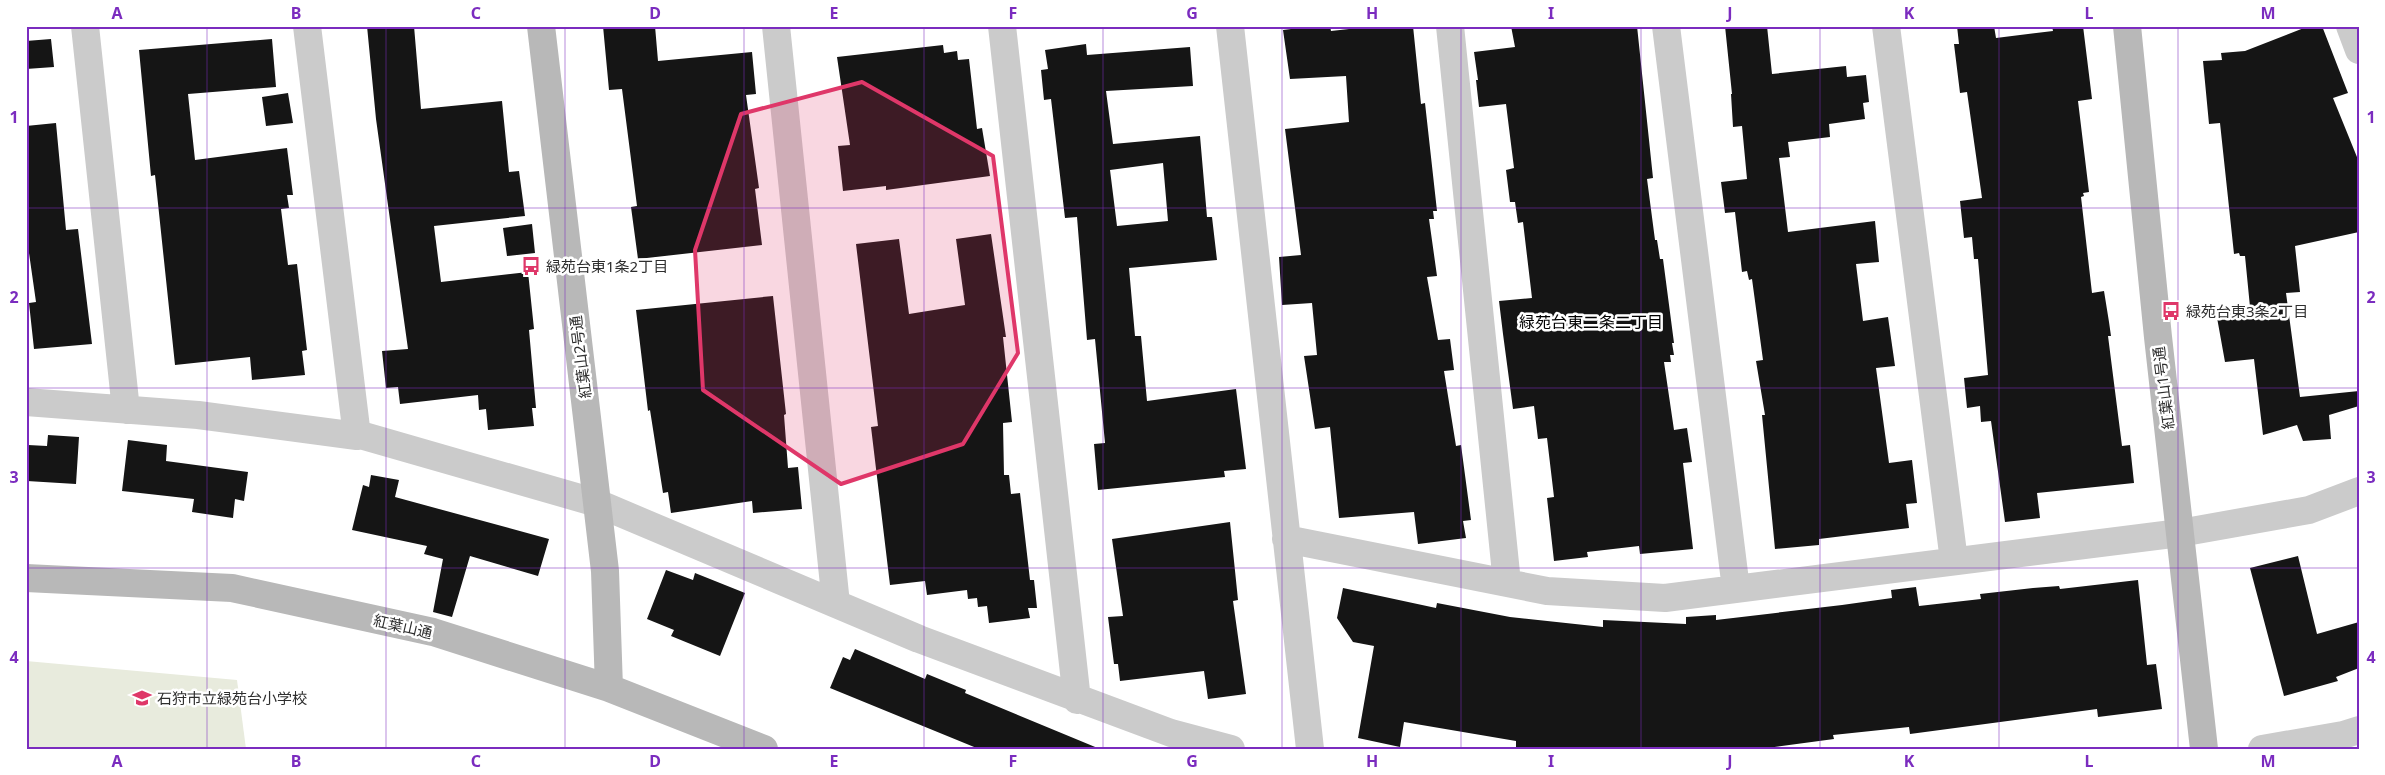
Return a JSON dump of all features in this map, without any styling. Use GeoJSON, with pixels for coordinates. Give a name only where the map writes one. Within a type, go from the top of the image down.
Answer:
{"type":"FeatureCollection","features":[{"type":"Feature","properties":{"kind":"street"},"geometry":{"type":"LineString","coordinates":[[85,26],[126,410]]}},
{"type":"Feature","properties":{"kind":"street"},"geometry":{"type":"LineString","coordinates":[[307,26],[356,436]]}},
{"type":"Feature","properties":{"kind":"street","name":"紅葉山2号通"},"geometry":{"type":"LineString","coordinates":[[541,26],[605,571],[609,688]]}},
{"type":"Feature","properties":{"kind":"street"},"geometry":{"type":"LineString","coordinates":[[776,26],[836,604]]}},
{"type":"Feature","properties":{"kind":"street"},"geometry":{"type":"LineString","coordinates":[[1002,26],[1077,700]]}},
{"type":"Feature","properties":{"kind":"street"},"geometry":{"type":"LineString","coordinates":[[1230,26],[1310,749]]}},
{"type":"Feature","properties":{"kind":"street"},"geometry":{"type":"LineString","coordinates":[[1450,26],[1507,583]]}},
{"type":"Feature","properties":{"kind":"street"},"geometry":{"type":"LineString","coordinates":[[1666,26],[1736,589]]}},
{"type":"Feature","properties":{"kind":"street"},"geometry":{"type":"LineString","coordinates":[[1886,26],[1954,561]]}},
{"type":"Feature","properties":{"kind":"street","name":"紅葉山1号通"},"geometry":{"type":"LineString","coordinates":[[2127,26],[2158,337],[2204,749]]}},
{"type":"Feature","properties":{"kind":"street"},"geometry":{"type":"LineString","coordinates":[[2350,26],[2359,50]]}},
{"type":"Feature","properties":{"kind":"street"},"geometry":{"type":"LineString","coordinates":[[26,402],[198,415],[356,436],[357,434],[597,503],[919,639],[1077,700],[1171,733],[1231,749]]}},
{"type":"Feature","properties":{"kind":"street"},"geometry":{"type":"LineString","coordinates":[[1286,539],[1547,591],[1665,598],[2180,533],[2309,510],[2359,491]]}},
{"type":"Feature","properties":{"kind":"street","name":"紅葉山通"},"geometry":{"type":"LineString","coordinates":[[26,578],[232,588],[433,632],[609,688],[764,749]]}},
{"type":"Feature","properties":{"kind":"street"},"geometry":{"type":"LineString","coordinates":[[2262,749],[2343,735],[2359,730]]}},
{"type":"Feature","properties":{"kind":"highlighted area"},"geometry":{"type":"Polygon","coordinates":[[[862,82],[993,156],[1018,353],[963,444],[841,484],[703,390],[695,250],[741,114],[862,82]]]}},
{"type":"Feature","properties":{"kind":"shaded area","name":"石狩市立緑苑台小学校"},"geometry":{"type":"Polygon","coordinates":[[[26,661],[237,680],[246,749],[26,749],[26,661]]]}},
{"type":"Feature","properties":{"kind":"building"},"geometry":{"type":"Polygon","coordinates":[[[367,26],[414,26],[421,109],[502,101],[509,172],[519,171],[525,216],[434,226],[441,282],[528,272],[534,329],[529,330],[536,408],[532,408],[534,426],[488,430],[486,409],[479,410],[478,395],[400,404],[398,387],[386,388],[382,351],[408,349],[376,119],[367,26]]]}},
{"type":"Feature","properties":{"kind":"building"},"geometry":{"type":"Polygon","coordinates":[[[603,26],[655,26],[658,61],[752,52],[756,94],[746,95],[759,188],[755,189],[762,245],[638,259],[631,207],[637,206],[622,89],[609,90],[603,26]]]}},
{"type":"Feature","properties":{"kind":"building"},"geometry":{"type":"Polygon","coordinates":[[[1330,26],[1331,31],[1376,26],[1413,26],[1421,104],[1425,103],[1437,211],[1433,211],[1434,219],[1429,219],[1437,276],[1427,277],[1438,340],[1450,339],[1454,370],[1444,371],[1456,446],[1461,445],[1471,520],[1463,521],[1466,538],[1418,544],[1414,512],[1339,518],[1330,427],[1315,429],[1304,356],[1317,355],[1312,303],[1282,305],[1279,257],[1301,255],[1285,129],[1349,122],[1346,76],[1290,79],[1283,30],[1330,26]]]}},
{"type":"Feature","properties":{"kind":"building"},"geometry":{"type":"Polygon","coordinates":[[[1511,26],[1637,26],[1653,178],[1647,179],[1655,240],[1657,240],[1660,259],[1663,259],[1674,343],[1672,343],[1674,355],[1670,355],[1671,362],[1664,362],[1674,430],[1687,428],[1692,462],[1683,463],[1693,549],[1640,554],[1639,546],[1587,552],[1588,557],[1554,561],[1547,498],[1554,497],[1547,438],[1538,439],[1534,406],[1513,409],[1499,301],[1532,298],[1523,222],[1518,223],[1515,202],[1510,202],[1506,170],[1514,168],[1506,104],[1479,107],[1476,80],[1478,80],[1474,52],[1515,47],[1511,26]]]}},
{"type":"Feature","properties":{"kind":"building"},"geometry":{"type":"Polygon","coordinates":[[[1725,26],[1767,26],[1772,74],[1846,66],[1847,77],[1866,75],[1869,102],[1863,103],[1865,119],[1829,124],[1830,137],[1788,142],[1790,157],[1779,158],[1788,232],[1875,221],[1879,262],[1856,264],[1863,321],[1888,317],[1895,366],[1876,368],[1889,463],[1912,460],[1917,503],[1906,504],[1909,528],[1819,539],[1819,545],[1775,549],[1762,415],[1765,415],[1756,361],[1763,360],[1752,279],[1749,280],[1747,271],[1742,272],[1735,212],[1725,213],[1721,182],[1747,179],[1742,126],[1733,127],[1732,94],[1725,26]]]}},
{"type":"Feature","properties":{"kind":"building"},"geometry":{"type":"Polygon","coordinates":[[[1957,26],[1994,26],[1996,38],[2053,31],[2052,26],[2083,26],[2092,99],[2078,101],[2089,192],[2083,193],[2084,196],[2081,197],[2092,293],[2104,291],[2111,336],[2108,336],[2122,446],[2130,445],[2134,483],[2037,493],[2040,518],[2005,522],[1991,421],[1981,422],[1980,406],[1967,408],[1964,378],[1988,375],[1978,259],[1974,259],[1972,237],[1964,238],[1960,201],[1982,198],[1967,92],[1960,93],[1954,44],[1959,44],[1957,26]]]}},
{"type":"Feature","properties":{"kind":"building"},"geometry":{"type":"Polygon","coordinates":[[[2309,26],[2322,26],[2348,93],[2333,98],[2359,162],[2359,232],[2295,246],[2300,292],[2286,293],[2300,397],[2359,391],[2359,406],[2329,415],[2331,439],[2303,441],[2297,425],[2263,435],[2254,359],[2225,362],[2216,312],[2250,307],[2245,256],[2240,256],[2239,253],[2234,254],[2220,123],[2209,124],[2203,61],[2222,60],[2221,53],[2245,51],[2309,26]]]}},
{"type":"Feature","properties":{"kind":"building"},"geometry":{"type":"Polygon","coordinates":[[[51,39],[54,67],[26,69],[26,41],[51,39]]]}},
{"type":"Feature","properties":{"kind":"building"},"geometry":{"type":"Polygon","coordinates":[[[272,39],[276,87],[188,94],[195,160],[287,148],[293,195],[287,195],[289,208],[281,209],[288,265],[297,264],[307,350],[302,351],[305,375],[252,380],[250,357],[175,365],[155,175],[151,176],[139,50],[272,39]]]}},
{"type":"Feature","properties":{"kind":"building"},"geometry":{"type":"Polygon","coordinates":[[[1086,44],[1087,55],[1190,47],[1193,86],[1106,91],[1113,144],[1200,136],[1207,217],[1212,217],[1217,260],[1129,268],[1135,336],[1141,336],[1147,401],[1236,389],[1246,469],[1224,471],[1225,477],[1098,490],[1094,444],[1105,443],[1095,339],[1087,340],[1077,217],[1065,218],[1051,99],[1044,100],[1041,70],[1048,69],[1045,50],[1086,44]],[[1163,163],[1110,170],[1117,226],[1168,221],[1163,163]]]}},
{"type":"Feature","properties":{"kind":"building"},"geometry":{"type":"Polygon","coordinates":[[[943,45],[944,53],[957,51],[958,60],[969,59],[977,129],[982,128],[990,176],[886,190],[886,186],[843,191],[838,146],[850,145],[837,57],[943,45]]]}},
{"type":"Feature","properties":{"kind":"building"},"geometry":{"type":"Polygon","coordinates":[[[288,93],[293,123],[266,126],[262,97],[288,93]]]}},
{"type":"Feature","properties":{"kind":"building"},"geometry":{"type":"Polygon","coordinates":[[[56,123],[66,230],[78,229],[92,344],[34,349],[29,303],[36,302],[26,232],[26,126],[56,123]]]}},
{"type":"Feature","properties":{"kind":"building"},"geometry":{"type":"Polygon","coordinates":[[[532,224],[535,253],[507,256],[503,228],[532,224]]]}},
{"type":"Feature","properties":{"kind":"building"},"geometry":{"type":"Polygon","coordinates":[[[991,234],[1006,337],[1003,337],[1012,422],[1003,423],[1004,475],[1009,475],[1011,494],[1020,493],[1030,580],[1034,580],[1037,608],[1028,608],[1030,618],[989,623],[987,606],[978,607],[977,598],[968,599],[967,590],[927,595],[925,581],[890,585],[871,427],[878,426],[856,244],[899,239],[909,314],[965,305],[956,239],[991,234]]]}},
{"type":"Feature","properties":{"kind":"building"},"geometry":{"type":"Polygon","coordinates":[[[773,296],[786,414],[784,415],[788,468],[798,467],[802,509],[753,513],[752,501],[671,513],[668,492],[663,493],[650,410],[648,411],[636,310],[773,296]]]}},
{"type":"Feature","properties":{"kind":"building"},"geometry":{"type":"Polygon","coordinates":[[[48,435],[79,437],[76,484],[27,481],[28,445],[47,446],[48,435]]]}},
{"type":"Feature","properties":{"kind":"building"},"geometry":{"type":"Polygon","coordinates":[[[128,440],[167,445],[166,461],[248,472],[244,501],[235,499],[233,518],[192,512],[194,499],[122,491],[128,440]]]}},
{"type":"Feature","properties":{"kind":"building"},"geometry":{"type":"Polygon","coordinates":[[[371,475],[399,480],[395,497],[549,539],[538,576],[470,556],[452,617],[433,612],[443,559],[424,554],[427,546],[352,530],[363,485],[369,487],[371,475]]]}},
{"type":"Feature","properties":{"kind":"building"},"geometry":{"type":"Polygon","coordinates":[[[1230,522],[1238,600],[1233,601],[1246,694],[1208,699],[1204,671],[1120,681],[1118,664],[1114,664],[1108,617],[1123,616],[1112,539],[1230,522]]]}},
{"type":"Feature","properties":{"kind":"building"},"geometry":{"type":"Polygon","coordinates":[[[2298,556],[2317,634],[2359,622],[2359,668],[2336,677],[2338,681],[2284,696],[2250,568],[2298,556]]]}},
{"type":"Feature","properties":{"kind":"building"},"geometry":{"type":"Polygon","coordinates":[[[666,570],[693,580],[695,573],[745,593],[720,656],[671,636],[674,630],[647,619],[666,570]]]}},
{"type":"Feature","properties":{"kind":"building"},"geometry":{"type":"Polygon","coordinates":[[[2138,580],[2147,665],[2156,664],[2162,709],[2098,717],[2097,709],[1910,734],[1909,727],[1833,735],[1834,739],[1760,749],[1516,749],[1516,741],[1404,722],[1400,747],[1358,738],[1374,646],[1353,642],[1337,618],[1343,588],[1436,608],[1437,603],[1510,617],[1603,627],[1603,620],[1686,624],[1686,617],[1716,615],[1716,620],[1842,605],[1892,598],[1891,590],[1916,587],[1919,606],[1981,599],[1980,594],[2059,586],[2060,589],[2138,580]]]}},
{"type":"Feature","properties":{"kind":"building"},"geometry":{"type":"Polygon","coordinates":[[[855,649],[925,679],[927,674],[966,690],[965,693],[1100,749],[979,749],[830,688],[843,657],[850,660],[855,649]]]}},
{"type":"Feature","properties":{"kind":"place","name":"緑苑台東1条2丁目"},"geometry":{"type":"Point","coordinates":[531,266]}},
{"type":"Feature","properties":{"kind":"place","name":"緑苑台東3条2丁目"},"geometry":{"type":"Point","coordinates":[2171,311]}},
{"type":"Feature","properties":{"kind":"place","name":"石狩市立緑苑台小学校"},"geometry":{"type":"Point","coordinates":[142,698]}},
{"type":"Feature","properties":{"kind":"district","name":"緑苑台東二条二丁目"},"geometry":{"type":"Point","coordinates":[1591,322]}}]}
